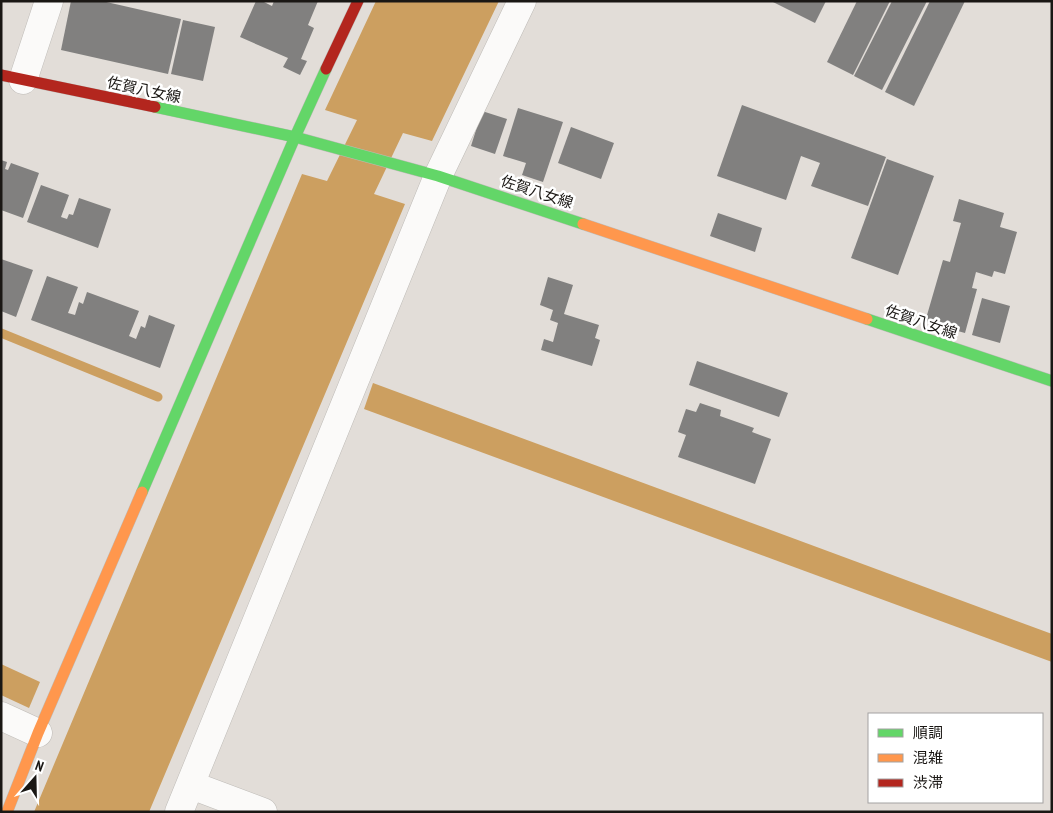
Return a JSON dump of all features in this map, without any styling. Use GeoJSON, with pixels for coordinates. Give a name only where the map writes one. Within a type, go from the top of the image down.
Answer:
{"type":"FeatureCollection","features":[{"type":"Feature","properties":{"kind":"main road"},"geometry":{"type":"LineString","coordinates":[[7,812],[38,733],[295,137],[358,1]]}},
{"type":"Feature","properties":{"kind":"main road","name":"佐賀八女線"},"geometry":{"type":"LineString","coordinates":[[12,78],[295,137],[438,176],[1052,382]]}},
{"type":"Feature","properties":{"kind":"street"},"geometry":{"type":"LineString","coordinates":[[12,78],[49,1]]}},
{"type":"Feature","properties":{"kind":"street"},"geometry":{"type":"LineString","coordinates":[[180,812],[438,176],[522,1]]}},
{"type":"Feature","properties":{"kind":"street"},"geometry":{"type":"LineString","coordinates":[[1,716],[38,733]]}},
{"type":"Feature","properties":{"kind":"street"},"geometry":{"type":"LineString","coordinates":[[191,785],[263,812]]}},
{"type":"Feature","properties":{"kind":"shaded area"},"geometry":{"type":"Polygon","coordinates":[[[376,1],[499,1],[432,141],[403,133],[374,194],[405,204],[149,812],[34,812],[302,174],[327,181],[357,120],[325,110],[376,1]]]}},
{"type":"Feature","properties":{"kind":"shaded area"},"geometry":{"type":"Polygon","coordinates":[[[373,383],[1052,634],[1052,662],[364,409],[373,383]]]}},
{"type":"Feature","properties":{"kind":"shaded area"},"geometry":{"type":"Polygon","coordinates":[[[1,664],[40,682],[29,708],[1,695],[1,664]]]}},
{"type":"Feature","properties":{"kind":"building"},"geometry":{"type":"Polygon","coordinates":[[[71,1],[102,1],[181,19],[168,74],[61,50],[71,1]]]}},
{"type":"Feature","properties":{"kind":"building"},"geometry":{"type":"Polygon","coordinates":[[[256,1],[262,1],[272,6],[274,1],[318,1],[308,25],[314,28],[301,59],[307,61],[300,75],[283,67],[288,58],[240,37],[256,1]]]}},
{"type":"Feature","properties":{"kind":"building"},"geometry":{"type":"Polygon","coordinates":[[[771,1],[826,1],[815,23],[771,1]]]}},
{"type":"Feature","properties":{"kind":"building"},"geometry":{"type":"Polygon","coordinates":[[[857,1],[890,1],[853,75],[827,62],[857,1]]]}},
{"type":"Feature","properties":{"kind":"building"},"geometry":{"type":"Polygon","coordinates":[[[892,1],[927,1],[882,90],[854,76],[892,1]]]}},
{"type":"Feature","properties":{"kind":"building"},"geometry":{"type":"Polygon","coordinates":[[[930,1],[965,1],[914,106],[885,92],[930,1]]]}},
{"type":"Feature","properties":{"kind":"building"},"geometry":{"type":"Polygon","coordinates":[[[183,20],[215,27],[203,81],[171,74],[183,20]]]}},
{"type":"Feature","properties":{"kind":"building"},"geometry":{"type":"Polygon","coordinates":[[[742,105],[886,157],[868,206],[811,186],[820,163],[801,156],[786,200],[717,176],[742,105]]]}},
{"type":"Feature","properties":{"kind":"building"},"geometry":{"type":"Polygon","coordinates":[[[518,108],[563,122],[543,182],[522,175],[526,163],[503,156],[518,108]]]}},
{"type":"Feature","properties":{"kind":"building"},"geometry":{"type":"Polygon","coordinates":[[[482,111],[507,119],[495,154],[471,146],[482,111]]]}},
{"type":"Feature","properties":{"kind":"building"},"geometry":{"type":"Polygon","coordinates":[[[571,127],[614,143],[601,179],[558,163],[571,127]]]}},
{"type":"Feature","properties":{"kind":"building"},"geometry":{"type":"Polygon","coordinates":[[[887,159],[934,176],[898,275],[851,258],[887,159]]]}},
{"type":"Feature","properties":{"kind":"building"},"geometry":{"type":"Polygon","coordinates":[[[1,160],[7,162],[5,169],[8,170],[11,163],[39,173],[23,218],[1,210],[1,160]]]}},
{"type":"Feature","properties":{"kind":"building"},"geometry":{"type":"Polygon","coordinates":[[[41,185],[69,195],[61,217],[67,219],[69,214],[73,215],[79,198],[111,209],[98,248],[27,222],[41,185]]]}},
{"type":"Feature","properties":{"kind":"building"},"geometry":{"type":"Polygon","coordinates":[[[959,199],[1004,213],[1000,227],[1017,232],[1005,274],[994,271],[992,277],[976,272],[972,288],[977,289],[965,333],[925,322],[943,260],[950,262],[961,223],[953,221],[959,199]]]}},
{"type":"Feature","properties":{"kind":"building"},"geometry":{"type":"Polygon","coordinates":[[[718,213],[762,228],[755,252],[710,236],[718,213]]]}},
{"type":"Feature","properties":{"kind":"building"},"geometry":{"type":"Polygon","coordinates":[[[1,259],[33,270],[16,317],[1,311],[1,259]]]}},
{"type":"Feature","properties":{"kind":"building"},"geometry":{"type":"Polygon","coordinates":[[[47,276],[78,287],[68,313],[75,315],[79,302],[83,304],[87,292],[139,311],[129,336],[136,339],[141,326],[145,328],[149,315],[175,325],[160,368],[31,320],[47,276]]]}},
{"type":"Feature","properties":{"kind":"building"},"geometry":{"type":"Polygon","coordinates":[[[548,277],[573,285],[564,314],[599,325],[595,338],[600,340],[592,366],[541,350],[544,339],[553,342],[558,323],[550,320],[553,310],[540,305],[548,277]]]}},
{"type":"Feature","properties":{"kind":"building"},"geometry":{"type":"Polygon","coordinates":[[[982,298],[1010,306],[1000,343],[972,335],[982,298]]]}},
{"type":"Feature","properties":{"kind":"building"},"geometry":{"type":"Polygon","coordinates":[[[697,361],[788,393],[779,417],[689,385],[697,361]]]}},
{"type":"Feature","properties":{"kind":"building"},"geometry":{"type":"Polygon","coordinates":[[[700,403],[721,410],[720,416],[754,428],[752,432],[771,439],[755,484],[678,457],[686,435],[678,432],[686,409],[696,412],[700,403]]]}},
{"type":"Feature","properties":{"kind":"waterway"},"geometry":{"type":"LineString","coordinates":[[1,333],[158,397]]}},
{"type":"Feature","properties":{"kind":"traffic: fast"},"geometry":{"type":"LineString","coordinates":[[142,492],[326,69]]}},
{"type":"Feature","properties":{"kind":"traffic: fast"},"geometry":{"type":"LineString","coordinates":[[155,107],[295,137],[438,176],[583,224]]}},
{"type":"Feature","properties":{"kind":"traffic: fast"},"geometry":{"type":"LineString","coordinates":[[867,319],[1052,381]]}},
{"type":"Feature","properties":{"kind":"traffic: slow"},"geometry":{"type":"LineString","coordinates":[[583,224],[867,319]]}},
{"type":"Feature","properties":{"kind":"traffic: slow"},"geometry":{"type":"LineString","coordinates":[[7,812],[38,733],[142,492]]}},
{"type":"Feature","properties":{"kind":"traffic: jam"},"geometry":{"type":"LineString","coordinates":[[326,69],[358,1]]}},
{"type":"Feature","properties":{"kind":"traffic: jam"},"geometry":{"type":"LineString","coordinates":[[1,75],[155,107]]}}]}
